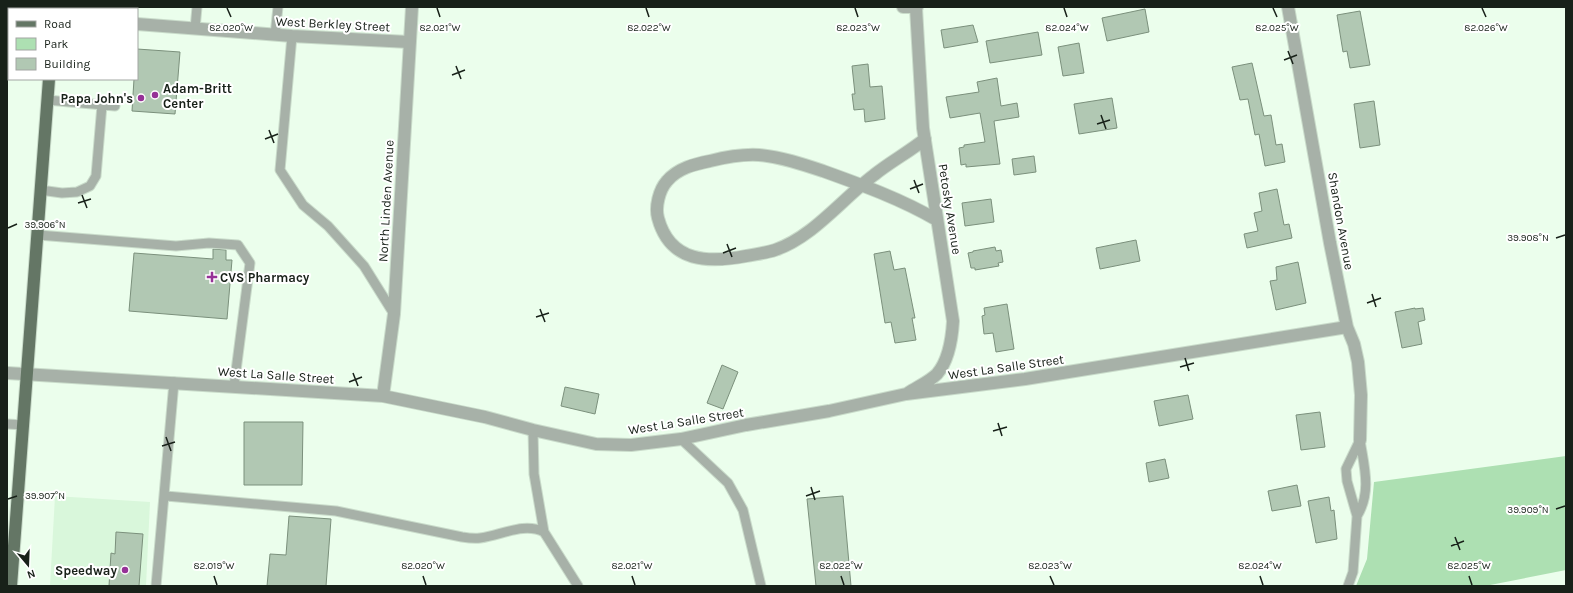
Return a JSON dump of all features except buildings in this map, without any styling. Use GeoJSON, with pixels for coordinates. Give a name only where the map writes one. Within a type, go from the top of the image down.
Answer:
{"type":"FeatureCollection","features":[{"type":"Feature","properties":{"kind":"main road"},"geometry":{"type":"LineString","coordinates":[[14,586],[12,524],[24,425],[49,80]]}},
{"type":"Feature","properties":{"kind":"street","name":"North Linden Avenue"},"geometry":{"type":"LineString","coordinates":[[383,396],[394,314],[412,7]]}},
{"type":"Feature","properties":{"kind":"street"},"geometry":{"type":"LineString","coordinates":[[903,7],[917,7]]}},
{"type":"Feature","properties":{"kind":"street","name":"Petosky Avenue"},"geometry":{"type":"LineString","coordinates":[[906,394],[937,374],[947,355],[952,340],[953,321],[925,139],[917,7]]}},
{"type":"Feature","properties":{"kind":"street","name":"Shandon Avenue"},"geometry":{"type":"LineString","coordinates":[[1288,7],[1330,243],[1347,327],[1354,344],[1358,362],[1361,395],[1360,440]]}},
{"type":"Feature","properties":{"kind":"street","name":"West Berkley Street"},"geometry":{"type":"LineString","coordinates":[[138,24],[275,35],[409,42]]}},
{"type":"Feature","properties":{"kind":"street"},"geometry":{"type":"LineString","coordinates":[[925,139],[873,175],[862,185],[796,241],[774,251],[721,260],[698,259],[685,254],[674,246],[665,234],[658,215],[659,196],[666,181],[681,169],[694,164],[731,156],[759,155],[789,160],[862,185],[897,199],[937,220]]}},
{"type":"Feature","properties":{"kind":"street","name":"West La Salle Street"},"geometry":{"type":"LineString","coordinates":[[7,372],[383,396],[485,417],[533,430],[596,444],[632,445],[681,438],[829,411],[906,394],[1025,379],[1347,327]]}},
{"type":"Feature","properties":{"kind":"lane"},"geometry":{"type":"LineString","coordinates":[[195,29],[197,7]]}},
{"type":"Feature","properties":{"kind":"lane"},"geometry":{"type":"LineString","coordinates":[[275,35],[278,7]]}},
{"type":"Feature","properties":{"kind":"lane"},"geometry":{"type":"LineString","coordinates":[[292,36],[280,170],[303,205],[328,226],[364,266],[394,314]]}},
{"type":"Feature","properties":{"kind":"lane"},"geometry":{"type":"LineString","coordinates":[[48,100],[115,106]]}},
{"type":"Feature","properties":{"kind":"lane"},"geometry":{"type":"LineString","coordinates":[[40,190],[62,193],[77,192],[90,186],[96,176],[102,105]]}},
{"type":"Feature","properties":{"kind":"lane"},"geometry":{"type":"LineString","coordinates":[[38,235],[176,246],[209,243],[238,245],[250,263],[234,386]]}},
{"type":"Feature","properties":{"kind":"lane"},"geometry":{"type":"LineString","coordinates":[[156,586],[166,496],[174,382]]}},
{"type":"Feature","properties":{"kind":"lane"},"geometry":{"type":"LineString","coordinates":[[7,424],[24,425]]}},
{"type":"Feature","properties":{"kind":"lane"},"geometry":{"type":"LineString","coordinates":[[533,430],[534,474],[544,532],[578,586]]}},
{"type":"Feature","properties":{"kind":"lane"},"geometry":{"type":"LineString","coordinates":[[681,438],[728,483],[743,510],[761,586]]}},
{"type":"Feature","properties":{"kind":"lane"},"geometry":{"type":"LineString","coordinates":[[1357,516],[1362,508],[1367,491],[1360,440]]}},
{"type":"Feature","properties":{"kind":"lane"},"geometry":{"type":"LineString","coordinates":[[1348,586],[1353,572],[1357,516],[1347,481],[1346,469],[1360,440]]}},
{"type":"Feature","properties":{"kind":"lane"},"geometry":{"type":"LineString","coordinates":[[166,496],[336,511],[462,537],[479,538],[521,528],[535,528],[544,532]]}},
{"type":"Feature","properties":{"kind":"shaded area"},"geometry":{"type":"Polygon","coordinates":[[[55,496],[150,502],[146,586],[50,586],[55,496]]]}},
{"type":"Feature","properties":{"kind":"green space"},"geometry":{"type":"Polygon","coordinates":[[[1566,456],[1566,570],[1485,586],[1356,586],[1367,559],[1374,482],[1566,456]]]}},
{"type":"Feature","properties":{"kind":"place","name":"Adam-Britt Center"},"geometry":{"type":"Point","coordinates":[155,95]}},
{"type":"Feature","properties":{"kind":"place","name":"Papa John's"},"geometry":{"type":"Point","coordinates":[141,98]}},
{"type":"Feature","properties":{"kind":"place","name":"CVS Pharmacy"},"geometry":{"type":"Point","coordinates":[212,277]}},
{"type":"Feature","properties":{"kind":"place","name":"Speedway"},"geometry":{"type":"Point","coordinates":[125,570]}}]}
